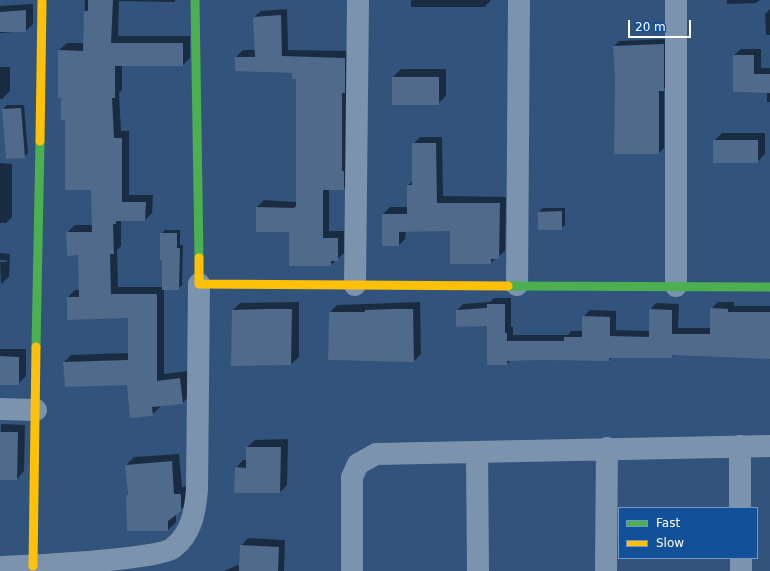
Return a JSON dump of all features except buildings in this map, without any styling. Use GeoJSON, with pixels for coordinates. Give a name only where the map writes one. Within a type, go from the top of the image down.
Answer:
{"type":"FeatureCollection","features":[{"type":"Feature","properties":{"kind":"street"},"geometry":{"type":"LineString","coordinates":[[33,566],[42,0]]}},
{"type":"Feature","properties":{"kind":"street"},"geometry":{"type":"LineString","coordinates":[[0,567],[33,566],[144,556],[172,549],[186,534],[195,512],[197,490],[199,284],[195,0]]}},
{"type":"Feature","properties":{"kind":"street"},"geometry":{"type":"LineString","coordinates":[[355,285],[358,0]]}},
{"type":"Feature","properties":{"kind":"street"},"geometry":{"type":"LineString","coordinates":[[517,285],[519,0]]}},
{"type":"Feature","properties":{"kind":"street"},"geometry":{"type":"LineString","coordinates":[[676,0],[676,286]]}},
{"type":"Feature","properties":{"kind":"street"},"geometry":{"type":"LineString","coordinates":[[199,284],[770,287]]}},
{"type":"Feature","properties":{"kind":"street"},"geometry":{"type":"LineString","coordinates":[[0,409],[36,410]]}},
{"type":"Feature","properties":{"kind":"street"},"geometry":{"type":"LineString","coordinates":[[740,446],[740,507]]}},
{"type":"Feature","properties":{"kind":"street"},"geometry":{"type":"LineString","coordinates":[[352,571],[352,477],[358,464],[376,454],[607,448],[770,446]]}},
{"type":"Feature","properties":{"kind":"street"},"geometry":{"type":"LineString","coordinates":[[606,571],[607,448]]}},
{"type":"Feature","properties":{"kind":"street"},"geometry":{"type":"LineString","coordinates":[[477,452],[478,571]]}},
{"type":"Feature","properties":{"kind":"street"},"geometry":{"type":"LineString","coordinates":[[741,559],[741,571]]}},
{"type":"Feature","properties":{"kind":"traffic: fast"},"geometry":{"type":"LineString","coordinates":[[195,0],[199,258]]}},
{"type":"Feature","properties":{"kind":"traffic: fast"},"geometry":{"type":"LineString","coordinates":[[36,347],[40,141]]}},
{"type":"Feature","properties":{"kind":"traffic: fast"},"geometry":{"type":"LineString","coordinates":[[508,286],[770,287]]}},
{"type":"Feature","properties":{"kind":"traffic: slow"},"geometry":{"type":"LineString","coordinates":[[40,141],[42,0]]}},
{"type":"Feature","properties":{"kind":"traffic: slow"},"geometry":{"type":"LineString","coordinates":[[199,258],[199,284],[508,286]]}},
{"type":"Feature","properties":{"kind":"traffic: slow"},"geometry":{"type":"LineString","coordinates":[[33,566],[36,347]]}}]}
